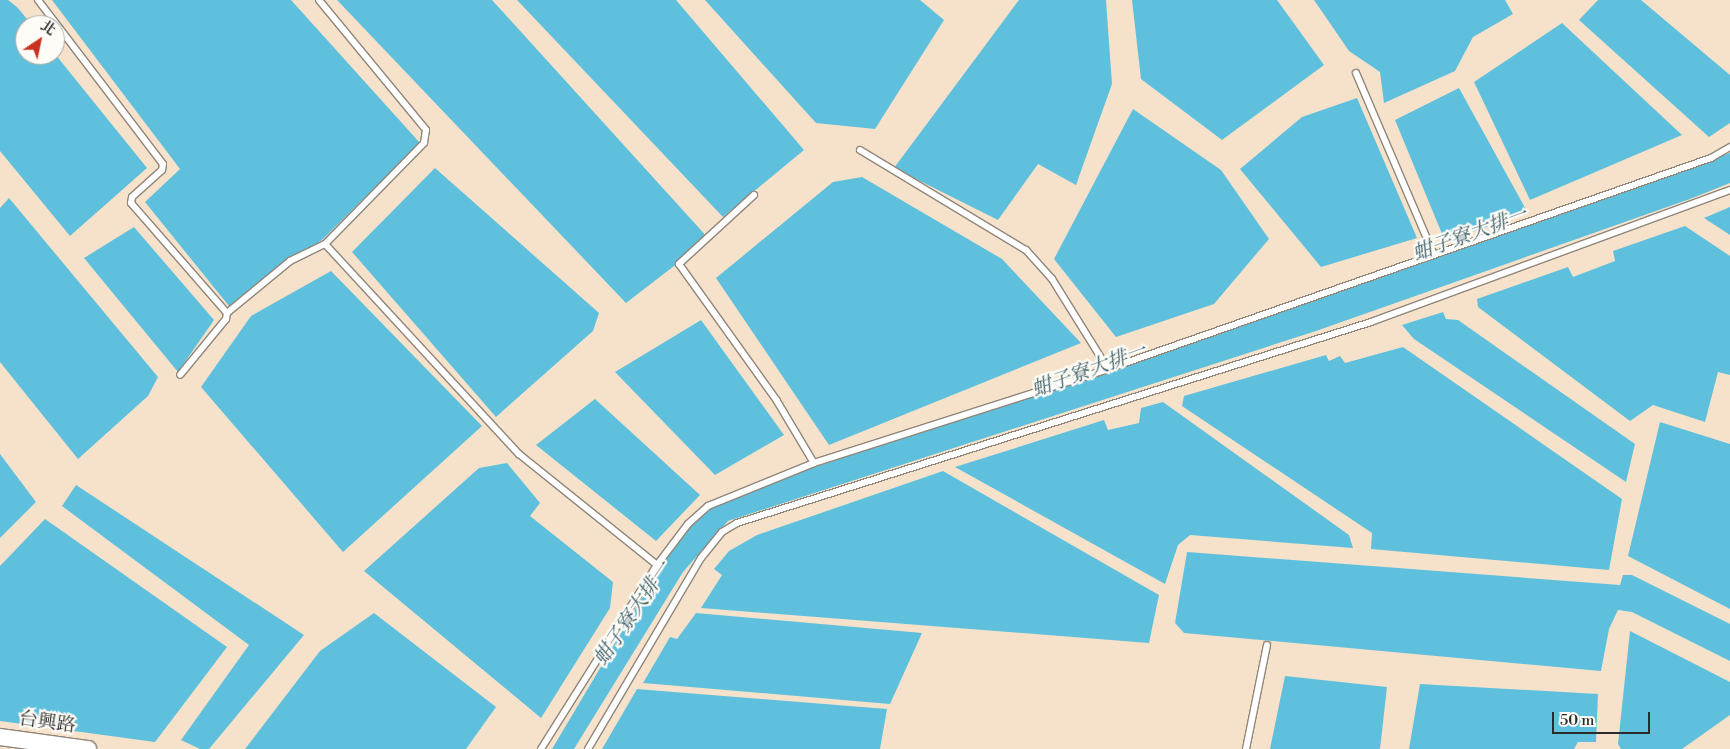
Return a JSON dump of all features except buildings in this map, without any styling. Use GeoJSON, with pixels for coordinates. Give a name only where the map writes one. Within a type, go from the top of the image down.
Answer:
{"type":"FeatureCollection","features":[{"type":"Feature","properties":{"kind":"street","name":"台興路"},"geometry":{"type":"LineString","coordinates":[[0,737],[88,749]]}},
{"type":"Feature","properties":{"kind":"lane"},"geometry":{"type":"LineString","coordinates":[[38,0],[163,164],[162,170],[132,197],[131,203],[227,313]]}},
{"type":"Feature","properties":{"kind":"lane"},"geometry":{"type":"LineString","coordinates":[[180,375],[226,319],[227,313],[290,261],[325,244],[424,143],[426,130],[319,0]]}},
{"type":"Feature","properties":{"kind":"lane"},"geometry":{"type":"LineString","coordinates":[[1356,73],[1434,254]]}},
{"type":"Feature","properties":{"kind":"lane"},"geometry":{"type":"LineString","coordinates":[[541,749],[657,565],[688,524],[708,506],[814,462],[1108,369],[1711,158],[1730,147]]}},
{"type":"Feature","properties":{"kind":"lane"},"geometry":{"type":"LineString","coordinates":[[860,150],[1026,250],[1052,279],[1108,369]]}},
{"type":"Feature","properties":{"kind":"lane"},"geometry":{"type":"LineString","coordinates":[[588,749],[701,558],[722,532],[737,523],[1371,322],[1730,190]]}},
{"type":"Feature","properties":{"kind":"lane"},"geometry":{"type":"LineString","coordinates":[[754,196],[679,264],[777,401],[814,462]]}},
{"type":"Feature","properties":{"kind":"lane"},"geometry":{"type":"LineString","coordinates":[[325,244],[518,454],[657,565]]}},
{"type":"Feature","properties":{"kind":"lane"},"geometry":{"type":"LineString","coordinates":[[1246,749],[1267,645]]}},
{"type":"Feature","properties":{"kind":"water"},"geometry":{"type":"Polygon","coordinates":[[[0,0],[8,0],[24,15],[15,15],[15,65],[64,65],[147,168],[70,236],[0,151],[0,0]]]}},
{"type":"Feature","properties":{"kind":"water"},"geometry":{"type":"Polygon","coordinates":[[[52,0],[291,0],[420,143],[324,238],[233,311],[145,202],[180,169],[52,0]]]}},
{"type":"Feature","properties":{"kind":"water"},"geometry":{"type":"Polygon","coordinates":[[[337,0],[492,0],[709,239],[626,303],[337,0]]]}},
{"type":"Feature","properties":{"kind":"water"},"geometry":{"type":"Polygon","coordinates":[[[517,0],[676,0],[804,150],[723,217],[517,0]]]}},
{"type":"Feature","properties":{"kind":"water"},"geometry":{"type":"Polygon","coordinates":[[[705,0],[920,0],[944,20],[875,129],[816,123],[705,0]]]}},
{"type":"Feature","properties":{"kind":"water"},"geometry":{"type":"Polygon","coordinates":[[[1019,0],[1106,0],[1112,84],[1076,185],[1038,164],[998,220],[894,168],[1019,0]]]}},
{"type":"Feature","properties":{"kind":"water"},"geometry":{"type":"Polygon","coordinates":[[[1132,0],[1277,0],[1324,65],[1222,140],[1141,79],[1132,0]]]}},
{"type":"Feature","properties":{"kind":"water"},"geometry":{"type":"Polygon","coordinates":[[[1314,0],[1505,0],[1513,14],[1473,37],[1455,71],[1384,103],[1380,72],[1349,51],[1314,0]]]}},
{"type":"Feature","properties":{"kind":"water"},"geometry":{"type":"Polygon","coordinates":[[[1598,0],[1641,0],[1730,75],[1730,123],[1709,137],[1579,20],[1598,0]]]}},
{"type":"Feature","properties":{"kind":"water"},"geometry":{"type":"Polygon","coordinates":[[[1562,23],[1682,135],[1530,200],[1474,82],[1562,23]]]}},
{"type":"Feature","properties":{"kind":"water"},"geometry":{"type":"Polygon","coordinates":[[[1459,88],[1528,213],[1445,241],[1395,120],[1459,88]]]}},
{"type":"Feature","properties":{"kind":"water"},"geometry":{"type":"Polygon","coordinates":[[[1357,98],[1417,238],[1321,267],[1240,169],[1302,117],[1357,98]]]}},
{"type":"Feature","properties":{"kind":"water"},"geometry":{"type":"Polygon","coordinates":[[[1133,109],[1221,170],[1269,239],[1214,304],[1116,337],[1054,259],[1133,109]]]}},
{"type":"Feature","properties":{"kind":"water","name":"蚶子寮大排一"},"geometry":{"type":"Polygon","coordinates":[[[1730,153],[1730,183],[1690,199],[1316,331],[728,521],[683,572],[574,749],[552,749],[668,554],[695,519],[728,497],[1730,153]]]}},
{"type":"Feature","properties":{"kind":"water"},"geometry":{"type":"Polygon","coordinates":[[[435,168],[599,313],[593,331],[496,417],[352,252],[435,168]]]}},
{"type":"Feature","properties":{"kind":"water"},"geometry":{"type":"Polygon","coordinates":[[[862,177],[1002,259],[1081,343],[829,445],[716,278],[833,182],[862,177]]]}},
{"type":"Feature","properties":{"kind":"water"},"geometry":{"type":"Polygon","coordinates":[[[9,198],[158,377],[148,396],[78,459],[0,362],[0,208],[9,198]]]}},
{"type":"Feature","properties":{"kind":"water"},"geometry":{"type":"Polygon","coordinates":[[[1730,207],[1730,235],[1704,218],[1730,207]]]}},
{"type":"Feature","properties":{"kind":"water"},"geometry":{"type":"Polygon","coordinates":[[[1685,226],[1730,256],[1730,375],[1718,372],[1705,422],[1653,405],[1630,421],[1478,307],[1477,299],[1568,267],[1573,277],[1615,261],[1613,251],[1685,226]]]}},
{"type":"Feature","properties":{"kind":"water"},"geometry":{"type":"Polygon","coordinates":[[[134,227],[214,320],[178,372],[84,258],[134,227]]]}},
{"type":"Feature","properties":{"kind":"water"},"geometry":{"type":"Polygon","coordinates":[[[331,271],[482,426],[343,552],[201,387],[251,316],[331,271]]]}},
{"type":"Feature","properties":{"kind":"water"},"geometry":{"type":"Polygon","coordinates":[[[1443,312],[1446,319],[1458,320],[1635,444],[1626,482],[1414,339],[1402,325],[1443,312]]]}},
{"type":"Feature","properties":{"kind":"water"},"geometry":{"type":"Polygon","coordinates":[[[701,320],[784,435],[715,475],[615,372],[701,320]]]}},
{"type":"Feature","properties":{"kind":"water"},"geometry":{"type":"Polygon","coordinates":[[[1403,347],[1622,499],[1609,570],[1371,549],[1372,533],[1182,406],[1184,396],[1326,355],[1329,361],[1340,356],[1345,363],[1403,347]]]}},
{"type":"Feature","properties":{"kind":"water"},"geometry":{"type":"Polygon","coordinates":[[[595,399],[700,495],[656,541],[536,445],[595,399]]]}},
{"type":"Feature","properties":{"kind":"water"},"geometry":{"type":"Polygon","coordinates":[[[1163,402],[1349,535],[1353,548],[1190,535],[1178,545],[1165,584],[955,467],[1104,420],[1108,430],[1139,423],[1141,408],[1163,402]]]}},
{"type":"Feature","properties":{"kind":"water"},"geometry":{"type":"Polygon","coordinates":[[[1660,422],[1730,444],[1730,609],[1628,556],[1660,422]]]}},
{"type":"Feature","properties":{"kind":"water"},"geometry":{"type":"Polygon","coordinates":[[[0,454],[36,502],[0,538],[0,454]]]}},
{"type":"Feature","properties":{"kind":"water"},"geometry":{"type":"Polygon","coordinates":[[[507,463],[540,503],[530,516],[613,582],[610,608],[541,718],[364,571],[479,468],[507,463]]]}},
{"type":"Feature","properties":{"kind":"water"},"geometry":{"type":"Polygon","coordinates":[[[943,471],[1159,595],[1149,643],[701,608],[722,575],[714,569],[729,551],[757,535],[943,471]]]}},
{"type":"Feature","properties":{"kind":"water"},"geometry":{"type":"Polygon","coordinates":[[[76,485],[304,635],[209,749],[200,749],[181,740],[249,645],[62,506],[76,485]]]}},
{"type":"Feature","properties":{"kind":"water"},"geometry":{"type":"Polygon","coordinates":[[[45,519],[227,647],[155,742],[0,721],[0,566],[45,519]]]}},
{"type":"Feature","properties":{"kind":"water"},"geometry":{"type":"Polygon","coordinates":[[[1187,552],[1620,585],[1623,575],[1632,575],[1730,624],[1730,661],[1632,612],[1618,610],[1609,629],[1601,671],[1184,633],[1175,623],[1187,552]]]}},
{"type":"Feature","properties":{"kind":"water"},"geometry":{"type":"Polygon","coordinates":[[[374,613],[496,707],[466,749],[245,749],[320,651],[374,613]]]}},
{"type":"Feature","properties":{"kind":"water"},"geometry":{"type":"Polygon","coordinates":[[[696,613],[922,633],[890,704],[643,683],[670,637],[677,639],[696,613]]]}},
{"type":"Feature","properties":{"kind":"water"},"geometry":{"type":"Polygon","coordinates":[[[1630,631],[1730,682],[1730,715],[1682,749],[1621,749],[1618,744],[1630,631]]]}},
{"type":"Feature","properties":{"kind":"water"},"geometry":{"type":"Polygon","coordinates":[[[1285,676],[1387,687],[1380,749],[1270,749],[1285,676]]]}},
{"type":"Feature","properties":{"kind":"water"},"geometry":{"type":"Polygon","coordinates":[[[1420,684],[1598,694],[1596,742],[1578,742],[1574,749],[1409,749],[1420,684]]]}},
{"type":"Feature","properties":{"kind":"water"},"geometry":{"type":"Polygon","coordinates":[[[637,689],[887,709],[880,749],[602,749],[637,689]]]}}]}
